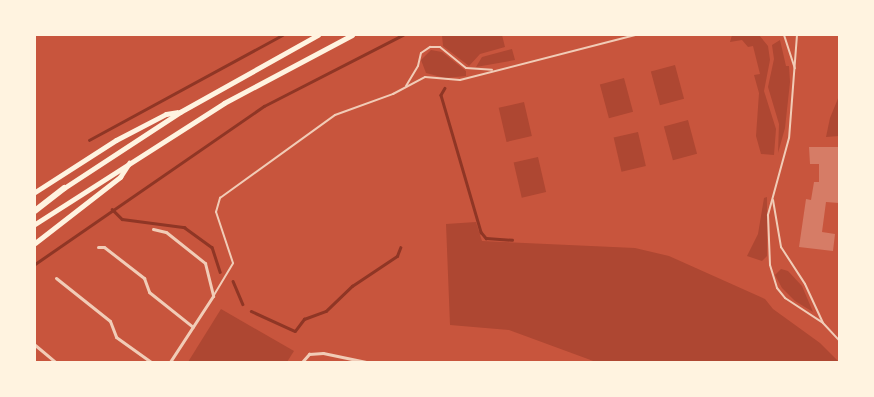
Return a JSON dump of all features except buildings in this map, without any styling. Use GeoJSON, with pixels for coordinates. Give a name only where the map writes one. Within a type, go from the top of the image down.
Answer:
{"type":"FeatureCollection","features":[{"type":"Feature","properties":{"kind":"highway"},"geometry":{"type":"LineString","coordinates":[[35,211],[64,188],[180,112],[318,35]]}},
{"type":"Feature","properties":{"kind":"highway"},"geometry":{"type":"LineString","coordinates":[[35,224],[224,103],[352,35]]}},
{"type":"Feature","properties":{"kind":"highway"},"geometry":{"type":"LineString","coordinates":[[35,192],[116,140],[166,114],[180,112]]}},
{"type":"Feature","properties":{"kind":"highway"},"geometry":{"type":"LineString","coordinates":[[35,243],[120,177],[131,161]]}},
{"type":"Feature","properties":{"kind":"street"},"geometry":{"type":"LineString","coordinates":[[153,229],[166,232],[205,263],[213,296],[170,362]]}},
{"type":"Feature","properties":{"kind":"street"},"geometry":{"type":"LineString","coordinates":[[98,247],[104,247],[144,278],[149,292],[193,327]]}},
{"type":"Feature","properties":{"kind":"street"},"geometry":{"type":"LineString","coordinates":[[56,278],[110,321],[116,337],[151,362]]}},
{"type":"Feature","properties":{"kind":"street"},"geometry":{"type":"LineString","coordinates":[[35,345],[55,362]]}},
{"type":"Feature","properties":{"kind":"street"},"geometry":{"type":"LineString","coordinates":[[302,362],[309,354],[323,353],[366,362]]}},
{"type":"Feature","properties":{"kind":"lane"},"geometry":{"type":"LineString","coordinates":[[213,296],[233,263],[216,212],[220,198],[335,115],[393,94],[425,77],[452,81],[635,35]]}},
{"type":"Feature","properties":{"kind":"lane"},"geometry":{"type":"LineString","coordinates":[[784,35],[795,70]]}},
{"type":"Feature","properties":{"kind":"lane"},"geometry":{"type":"LineString","coordinates":[[797,35],[789,138],[772,197],[768,237],[773,278],[785,298],[823,323],[839,340]]}},
{"type":"Feature","properties":{"kind":"lane"},"geometry":{"type":"LineString","coordinates":[[406,86],[418,66],[421,53],[435,46],[466,68],[493,70]]}},
{"type":"Feature","properties":{"kind":"lane"},"geometry":{"type":"LineString","coordinates":[[772,197],[781,247],[805,284],[823,323]]}},
{"type":"Feature","properties":{"kind":"shaded area"},"geometry":{"type":"Polygon","coordinates":[[[442,35],[502,35],[505,47],[480,54],[469,66],[443,46],[442,35]]]}},
{"type":"Feature","properties":{"kind":"shaded area"},"geometry":{"type":"Polygon","coordinates":[[[732,35],[759,35],[768,46],[770,60],[764,91],[776,129],[774,155],[761,154],[756,136],[759,93],[754,75],[760,74],[753,46],[748,47],[742,40],[730,42],[732,35]]]}},
{"type":"Feature","properties":{"kind":"shaded area"},"geometry":{"type":"Polygon","coordinates":[[[780,40],[786,66],[789,66],[790,82],[785,128],[778,153],[779,124],[768,87],[774,59],[772,45],[780,40]]]}},
{"type":"Feature","properties":{"kind":"shaded area"},"geometry":{"type":"Polygon","coordinates":[[[512,49],[515,60],[476,67],[482,57],[512,49]]]}},
{"type":"Feature","properties":{"kind":"shaded area"},"geometry":{"type":"Polygon","coordinates":[[[431,50],[442,52],[466,71],[466,76],[445,78],[426,73],[421,60],[431,50]]]}},
{"type":"Feature","properties":{"kind":"shaded area"},"geometry":{"type":"Polygon","coordinates":[[[675,65],[684,99],[660,105],[651,71],[675,65]]]}},
{"type":"Feature","properties":{"kind":"shaded area"},"geometry":{"type":"Polygon","coordinates":[[[624,78],[633,112],[609,118],[600,84],[624,78]]]}},
{"type":"Feature","properties":{"kind":"shaded area"},"geometry":{"type":"Polygon","coordinates":[[[839,96],[839,136],[826,137],[830,118],[839,96]]]}},
{"type":"Feature","properties":{"kind":"shaded area"},"geometry":{"type":"Polygon","coordinates":[[[524,102],[532,136],[507,142],[499,108],[524,102]]]}},
{"type":"Feature","properties":{"kind":"shaded area"},"geometry":{"type":"Polygon","coordinates":[[[688,120],[697,154],[673,160],[664,126],[688,120]]]}},
{"type":"Feature","properties":{"kind":"shaded area"},"geometry":{"type":"Polygon","coordinates":[[[638,132],[646,166],[622,172],[614,138],[638,132]]]}},
{"type":"Feature","properties":{"kind":"shaded area"},"geometry":{"type":"Polygon","coordinates":[[[538,157],[546,192],[522,198],[514,163],[538,157]]]}},
{"type":"Feature","properties":{"kind":"shaded area"},"geometry":{"type":"Polygon","coordinates":[[[767,197],[767,256],[762,261],[747,256],[758,234],[764,198],[767,197]]]}},
{"type":"Feature","properties":{"kind":"shaded area"},"geometry":{"type":"Polygon","coordinates":[[[476,222],[482,241],[635,248],[669,256],[765,299],[773,309],[820,343],[839,362],[596,362],[509,330],[450,325],[446,224],[476,222]]]}},
{"type":"Feature","properties":{"kind":"shaded area"},"geometry":{"type":"Polygon","coordinates":[[[781,269],[788,271],[802,286],[813,312],[795,301],[782,288],[775,275],[781,269]]]}},
{"type":"Feature","properties":{"kind":"shaded area"},"geometry":{"type":"Polygon","coordinates":[[[221,309],[294,351],[287,362],[188,362],[221,309]]]}},
{"type":"Feature","properties":{"kind":"waterway"},"geometry":{"type":"LineString","coordinates":[[89,140],[282,35]]}},
{"type":"Feature","properties":{"kind":"waterway"},"geometry":{"type":"LineString","coordinates":[[35,264],[264,106],[403,35]]}},
{"type":"Feature","properties":{"kind":"waterway"},"geometry":{"type":"LineString","coordinates":[[445,88],[441,95],[481,232],[486,238],[512,240]]}},
{"type":"Feature","properties":{"kind":"waterway"},"geometry":{"type":"LineString","coordinates":[[112,209],[122,219],[184,227],[212,247],[220,272]]}},
{"type":"Feature","properties":{"kind":"waterway"},"geometry":{"type":"LineString","coordinates":[[251,311],[295,331],[304,319],[326,311],[352,286],[397,256],[400,248]]}},
{"type":"Feature","properties":{"kind":"waterway"},"geometry":{"type":"LineString","coordinates":[[233,281],[243,304]]}}]}
